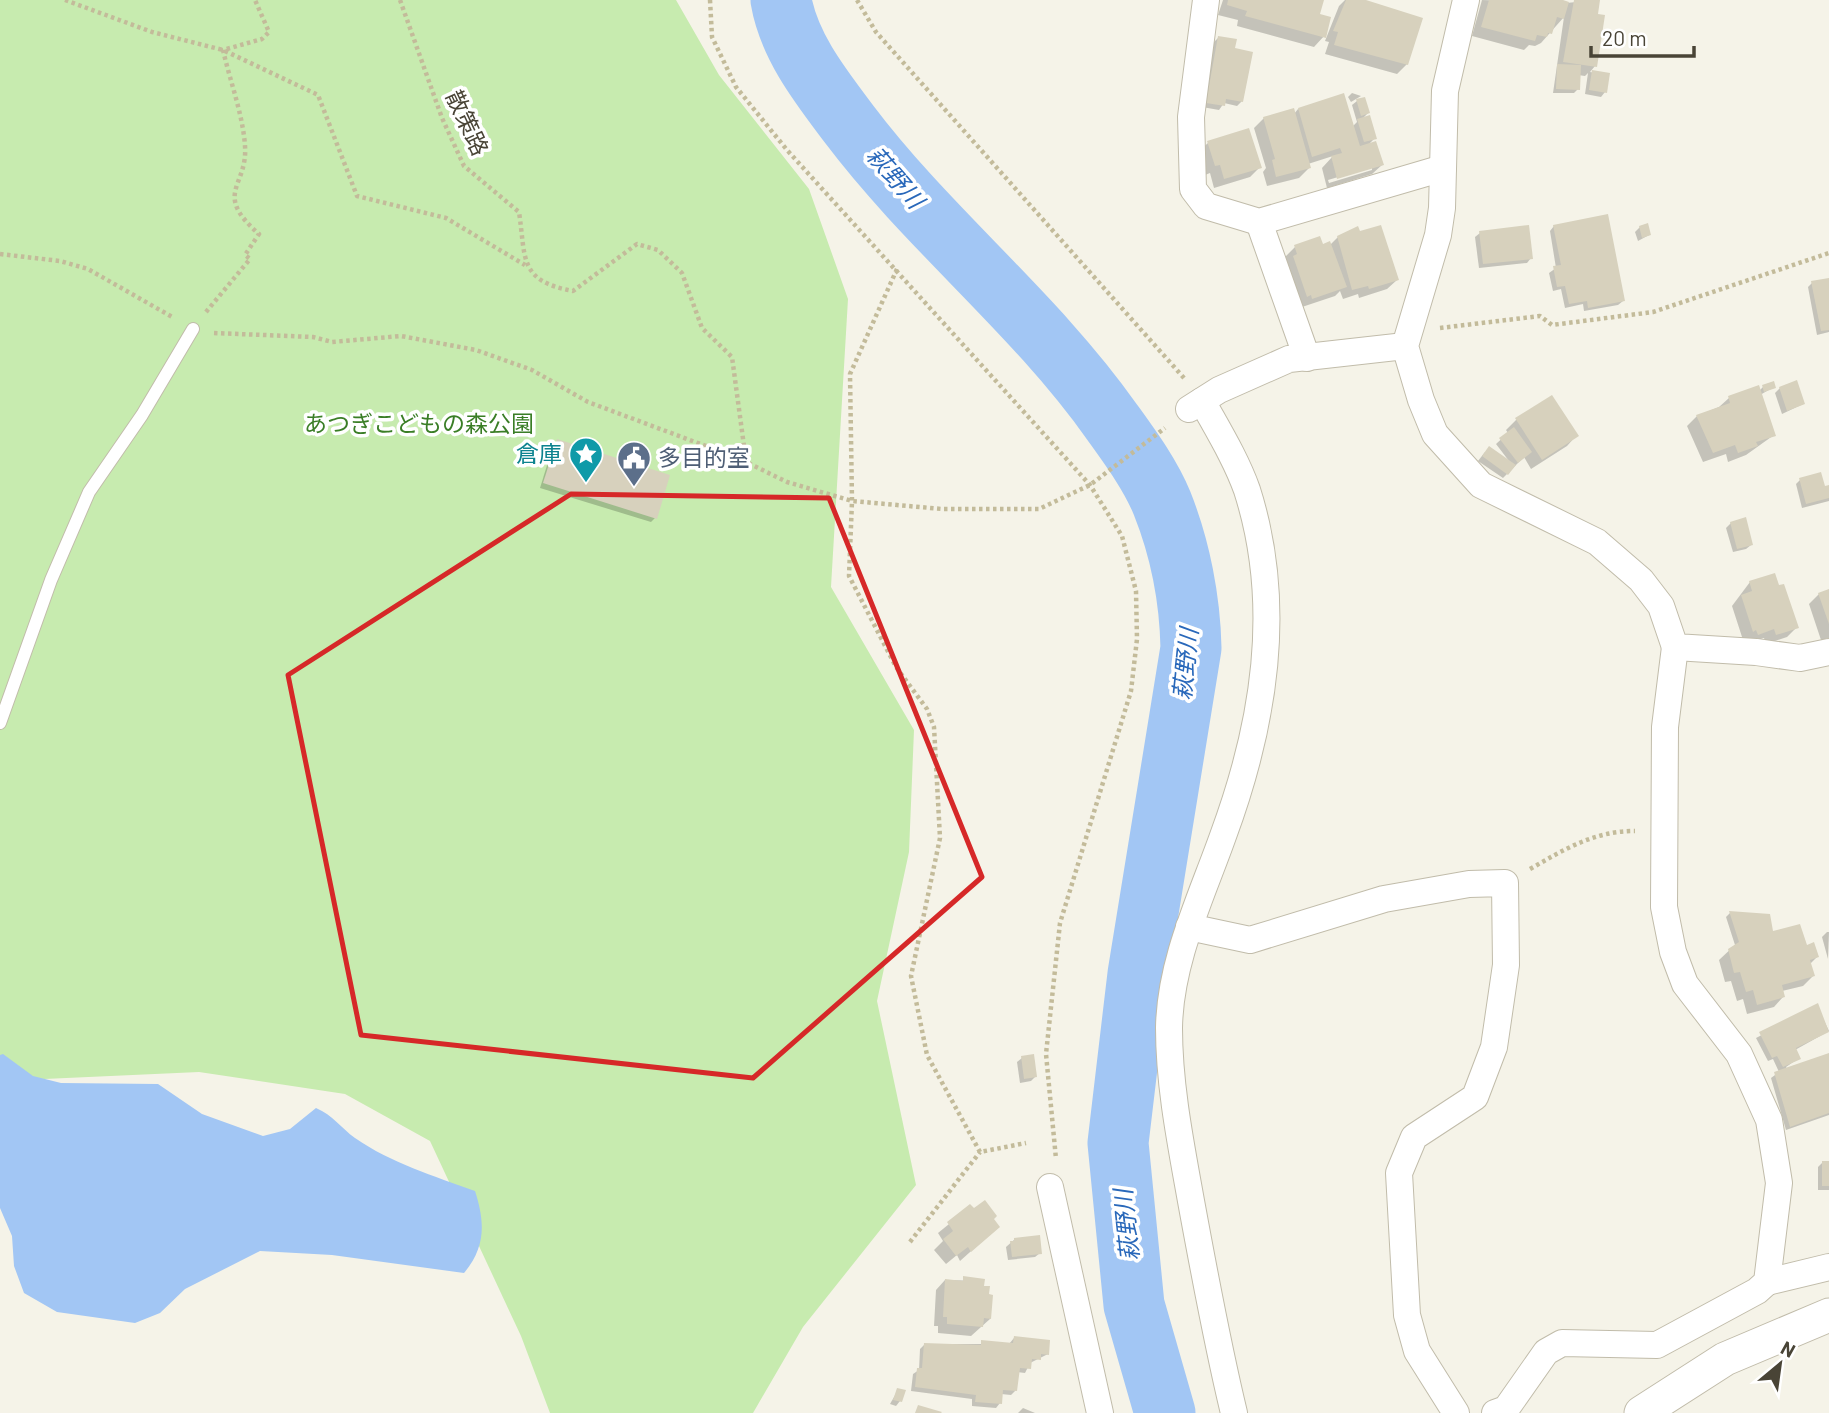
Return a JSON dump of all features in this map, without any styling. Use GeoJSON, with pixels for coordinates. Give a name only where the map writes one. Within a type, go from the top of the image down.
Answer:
{"type":"FeatureCollection","features":[{"type":"Feature","properties":{"kind":"street"},"geometry":{"type":"LineString","coordinates":[[1206,0],[1191,117],[1193,189],[1206,206],[1259,222],[1443,168]]}},
{"type":"Feature","properties":{"kind":"street"},"geometry":{"type":"LineString","coordinates":[[1466,0],[1445,91],[1438,235],[1416,314],[1406,339],[1421,400],[1435,434],[1480,485],[1598,542],[1641,580],[1661,606],[1675,648],[1665,727],[1664,907],[1672,952],[1685,984],[1739,1054],[1769,1120],[1779,1183],[1768,1282]]}},
{"type":"Feature","properties":{"kind":"street"},"geometry":{"type":"LineString","coordinates":[[1259,222],[1307,358]]}},
{"type":"Feature","properties":{"kind":"street"},"geometry":{"type":"LineString","coordinates":[[1234,1413],[1215,1336],[1177,1127],[1169,1027],[1183,943],[1224,833],[1253,743],[1266,668],[1266,576],[1247,490],[1195,405],[1289,359],[1406,339]]}},
{"type":"Feature","properties":{"kind":"street"},"geometry":{"type":"LineString","coordinates":[[1675,648],[1756,652],[1800,659],[1820,651],[1829,652]]}},
{"type":"Feature","properties":{"kind":"street"},"geometry":{"type":"LineString","coordinates":[[1189,927],[1251,940],[1384,899],[1469,884],[1505,883],[1506,965],[1494,1047],[1475,1097],[1414,1137],[1399,1174],[1407,1315],[1417,1351],[1456,1413]]}},
{"type":"Feature","properties":{"kind":"street"},"geometry":{"type":"LineString","coordinates":[[1050,1187],[1100,1413]]}},
{"type":"Feature","properties":{"kind":"street"},"geometry":{"type":"LineString","coordinates":[[1495,1413],[1506,1409],[1546,1352],[1562,1343],[1657,1345],[1757,1291],[1768,1282],[1829,1267]]}},
{"type":"Feature","properties":{"kind":"street"},"geometry":{"type":"LineString","coordinates":[[1641,1413],[1725,1359],[1829,1315]]}},
{"type":"Feature","properties":{"kind":"lane"},"geometry":{"type":"LineString","coordinates":[[0,723],[51,580],[89,492],[142,415],[193,329]]}},
{"type":"Feature","properties":{"kind":"path"},"geometry":{"type":"LineString","coordinates":[[65,0],[152,32],[223,50],[317,95],[357,196],[446,218],[525,265],[547,286],[573,291],[638,244],[658,250],[682,273],[702,328],[732,357],[746,462]]}},
{"type":"Feature","properties":{"kind":"path"},"geometry":{"type":"LineString","coordinates":[[223,50],[262,39],[270,32],[255,0]]}},
{"type":"Feature","properties":{"kind":"path","name":"散策路"},"geometry":{"type":"LineString","coordinates":[[400,0],[442,118],[464,166],[519,212],[525,265]]}},
{"type":"Feature","properties":{"kind":"path"},"geometry":{"type":"LineString","coordinates":[[710,0],[712,37],[736,87],[787,150],[1090,485],[1122,537],[1136,591],[1137,639],[1131,691],[1060,923],[1046,1054],[1057,1171],[1050,1187]]}},
{"type":"Feature","properties":{"kind":"path"},"geometry":{"type":"LineString","coordinates":[[0,254],[60,261],[88,269],[193,329],[215,334],[313,337],[332,342],[401,336],[476,350],[532,370],[588,402],[746,462],[787,482],[852,501],[942,509],[1039,509],[1090,485],[1195,405],[1169,358],[876,32],[857,0]]}},
{"type":"Feature","properties":{"kind":"path"},"geometry":{"type":"LineString","coordinates":[[193,329],[250,258],[245,255],[259,234],[242,219],[233,197],[246,148],[223,50]]}},
{"type":"Feature","properties":{"kind":"path"},"geometry":{"type":"LineString","coordinates":[[1406,339],[1540,316],[1552,325],[1653,312],[1829,253]]}},
{"type":"Feature","properties":{"kind":"path"},"geometry":{"type":"LineString","coordinates":[[897,269],[850,374],[852,501],[849,576],[896,667],[928,709],[934,727],[940,838],[911,976],[927,1055],[980,1153]]}},
{"type":"Feature","properties":{"kind":"path"},"geometry":{"type":"LineString","coordinates":[[1505,883],[1585,838],[1618,831],[1663,832]]}},
{"type":"Feature","properties":{"kind":"path"},"geometry":{"type":"LineString","coordinates":[[910,1242],[980,1153],[1026,1143]]}},
{"type":"Feature","properties":{"kind":"highlighted area"},"geometry":{"type":"Polygon","coordinates":[[[571,494],[829,498],[982,877],[753,1078],[361,1035],[288,675],[571,494]]]}},
{"type":"Feature","properties":{"kind":"green space","name":"あつぎこどもの森公園"},"geometry":{"type":"Polygon","coordinates":[[[0,0],[676,0],[719,75],[809,189],[848,299],[831,587],[914,730],[909,852],[877,1001],[916,1185],[803,1327],[753,1413],[550,1413],[521,1336],[430,1141],[345,1094],[199,1072],[0,1081],[0,0]]]}},
{"type":"Feature","properties":{"kind":"water"},"geometry":{"type":"Polygon","coordinates":[[[3,1054],[33,1076],[61,1083],[158,1084],[202,1114],[263,1136],[290,1129],[316,1108],[355,1138],[383,1155],[475,1191],[482,1224],[476,1254],[464,1273],[332,1255],[260,1251],[185,1289],[160,1313],[135,1323],[57,1312],[24,1293],[14,1266],[12,1236],[0,1208],[0,1055],[3,1054]]]}},
{"type":"Feature","properties":{"kind":"building"},"geometry":{"type":"Polygon","coordinates":[[[1228,0],[1324,0],[1320,14],[1331,17],[1326,38],[1245,16],[1247,11],[1227,5],[1228,0]]]}},
{"type":"Feature","properties":{"kind":"building"},"geometry":{"type":"Polygon","coordinates":[[[1346,0],[1366,0],[1423,18],[1408,65],[1334,45],[1338,32],[1333,31],[1346,0]]]}},
{"type":"Feature","properties":{"kind":"building"},"geometry":{"type":"Polygon","coordinates":[[[1489,0],[1569,2],[1564,19],[1557,17],[1552,34],[1548,33],[1547,37],[1537,35],[1535,41],[1481,27],[1489,0]]]}},
{"type":"Feature","properties":{"kind":"building"},"geometry":{"type":"Polygon","coordinates":[[[1574,0],[1600,0],[1598,14],[1605,15],[1597,67],[1563,62],[1574,0]]]}},
{"type":"Feature","properties":{"kind":"building"},"geometry":{"type":"Polygon","coordinates":[[[1218,36],[1237,39],[1235,48],[1253,52],[1243,102],[1226,99],[1225,106],[1206,103],[1218,36]]]}},
{"type":"Feature","properties":{"kind":"building"},"geometry":{"type":"Polygon","coordinates":[[[1557,64],[1581,65],[1580,90],[1556,89],[1557,64]]]}},
{"type":"Feature","properties":{"kind":"building"},"geometry":{"type":"Polygon","coordinates":[[[1592,70],[1610,73],[1607,93],[1589,90],[1592,70]]]}},
{"type":"Feature","properties":{"kind":"building"},"geometry":{"type":"Polygon","coordinates":[[[1344,93],[1360,146],[1376,141],[1384,165],[1337,179],[1331,156],[1342,153],[1340,148],[1312,157],[1298,108],[1344,93]]]}},
{"type":"Feature","properties":{"kind":"building"},"geometry":{"type":"Polygon","coordinates":[[[1365,97],[1370,113],[1361,116],[1356,99],[1365,97]]]}},
{"type":"Feature","properties":{"kind":"building"},"geometry":{"type":"Polygon","coordinates":[[[1294,108],[1311,168],[1276,177],[1272,160],[1275,159],[1263,117],[1294,108]]]}},
{"type":"Feature","properties":{"kind":"building"},"geometry":{"type":"Polygon","coordinates":[[[1370,115],[1377,139],[1364,142],[1357,119],[1370,115]]]}},
{"type":"Feature","properties":{"kind":"building"},"geometry":{"type":"Polygon","coordinates":[[[1249,128],[1262,168],[1224,179],[1220,165],[1215,166],[1207,141],[1249,128]]]}},
{"type":"Feature","properties":{"kind":"building"},"geometry":{"type":"Polygon","coordinates":[[[1608,214],[1625,301],[1588,308],[1587,301],[1569,304],[1565,286],[1557,287],[1553,266],[1561,265],[1553,225],[1608,214]]]}},
{"type":"Feature","properties":{"kind":"building"},"geometry":{"type":"Polygon","coordinates":[[[1648,223],[1651,235],[1642,238],[1639,226],[1648,223]]]}},
{"type":"Feature","properties":{"kind":"building"},"geometry":{"type":"Polygon","coordinates":[[[1381,225],[1399,280],[1369,289],[1368,286],[1352,290],[1337,236],[1358,226],[1360,231],[1381,225]]]}},
{"type":"Feature","properties":{"kind":"building"},"geometry":{"type":"Polygon","coordinates":[[[1529,225],[1533,259],[1483,264],[1479,231],[1529,225]]]}},
{"type":"Feature","properties":{"kind":"building"},"geometry":{"type":"Polygon","coordinates":[[[1320,236],[1323,244],[1330,241],[1347,287],[1312,299],[1311,295],[1307,297],[1293,256],[1297,254],[1294,245],[1320,236]]]}},
{"type":"Feature","properties":{"kind":"building"},"geometry":{"type":"Polygon","coordinates":[[[1829,278],[1829,330],[1821,331],[1811,281],[1829,278]]]}},
{"type":"Feature","properties":{"kind":"building"},"geometry":{"type":"Polygon","coordinates":[[[1797,380],[1805,404],[1787,411],[1779,387],[1797,380]]]}},
{"type":"Feature","properties":{"kind":"building"},"geometry":{"type":"Polygon","coordinates":[[[1774,381],[1776,388],[1764,392],[1762,385],[1774,381]]]}},
{"type":"Feature","properties":{"kind":"building"},"geometry":{"type":"Polygon","coordinates":[[[1759,385],[1776,436],[1756,442],[1758,446],[1738,453],[1735,445],[1713,453],[1696,415],[1730,403],[1728,396],[1759,385]]]}},
{"type":"Feature","properties":{"kind":"building"},"geometry":{"type":"Polygon","coordinates":[[[1552,395],[1579,436],[1542,460],[1515,418],[1552,395]]]}},
{"type":"Feature","properties":{"kind":"building"},"geometry":{"type":"Polygon","coordinates":[[[1514,427],[1532,452],[1518,463],[1499,438],[1514,427]]]}},
{"type":"Feature","properties":{"kind":"building"},"geometry":{"type":"Polygon","coordinates":[[[557,439],[670,475],[657,519],[543,483],[557,439]]]}},
{"type":"Feature","properties":{"kind":"building"},"geometry":{"type":"Polygon","coordinates":[[[1489,446],[1516,465],[1508,475],[1482,456],[1489,446]]]}},
{"type":"Feature","properties":{"kind":"building"},"geometry":{"type":"Polygon","coordinates":[[[1821,472],[1825,486],[1829,485],[1829,498],[1806,504],[1799,478],[1821,472]]]}},
{"type":"Feature","properties":{"kind":"building"},"geometry":{"type":"Polygon","coordinates":[[[1746,517],[1753,545],[1737,549],[1730,522],[1746,517]]]}},
{"type":"Feature","properties":{"kind":"building"},"geometry":{"type":"Polygon","coordinates":[[[1775,573],[1779,585],[1784,584],[1799,628],[1776,635],[1774,629],[1758,635],[1756,630],[1753,632],[1741,595],[1752,591],[1749,581],[1775,573]]]}},
{"type":"Feature","properties":{"kind":"building"},"geometry":{"type":"Polygon","coordinates":[[[1829,589],[1829,624],[1818,593],[1829,589]]]}},
{"type":"Feature","properties":{"kind":"building"},"geometry":{"type":"Polygon","coordinates":[[[1729,911],[1770,914],[1773,931],[1800,924],[1807,945],[1814,942],[1819,957],[1810,960],[1815,976],[1782,985],[1785,997],[1757,1005],[1753,990],[1746,992],[1740,972],[1734,973],[1728,949],[1739,942],[1729,911]]]}},
{"type":"Feature","properties":{"kind":"building"},"geometry":{"type":"Polygon","coordinates":[[[1818,1003],[1829,1032],[1796,1048],[1801,1059],[1783,1067],[1777,1056],[1772,1058],[1759,1032],[1818,1003]]]}},
{"type":"Feature","properties":{"kind":"building"},"geometry":{"type":"Polygon","coordinates":[[[1829,1053],[1829,1113],[1790,1127],[1774,1072],[1829,1053]]]}},
{"type":"Feature","properties":{"kind":"building"},"geometry":{"type":"Polygon","coordinates":[[[1034,1054],[1037,1077],[1024,1079],[1021,1056],[1034,1054]]]}},
{"type":"Feature","properties":{"kind":"building"},"geometry":{"type":"Polygon","coordinates":[[[1822,1161],[1829,1161],[1829,1186],[1822,1186],[1822,1161]]]}},
{"type":"Feature","properties":{"kind":"building"},"geometry":{"type":"Polygon","coordinates":[[[985,1200],[997,1216],[994,1219],[1000,1227],[971,1252],[968,1247],[956,1256],[943,1239],[953,1231],[947,1222],[970,1204],[974,1208],[985,1200]]]}},
{"type":"Feature","properties":{"kind":"building"},"geometry":{"type":"Polygon","coordinates":[[[1040,1235],[1042,1254],[1012,1257],[1010,1241],[1014,1241],[1014,1238],[1040,1235]]]}},
{"type":"Feature","properties":{"kind":"building"},"geometry":{"type":"Polygon","coordinates":[[[963,1276],[985,1279],[984,1286],[990,1286],[989,1294],[993,1295],[991,1319],[984,1318],[983,1327],[947,1324],[947,1317],[943,1317],[945,1279],[963,1281],[963,1276]]]}},
{"type":"Feature","properties":{"kind":"building"},"geometry":{"type":"Polygon","coordinates":[[[1014,1336],[1050,1340],[1049,1355],[1041,1354],[1041,1360],[1032,1359],[1031,1369],[1020,1368],[1017,1391],[1003,1390],[1002,1404],[975,1402],[976,1395],[915,1387],[917,1368],[922,1368],[924,1343],[981,1345],[981,1340],[1013,1343],[1014,1336]]]}},
{"type":"Feature","properties":{"kind":"building"},"geometry":{"type":"Polygon","coordinates":[[[897,1388],[906,1390],[902,1402],[893,1400],[897,1388]]]}},
{"type":"Feature","properties":{"kind":"building"},"geometry":{"type":"Polygon","coordinates":[[[918,1405],[942,1412],[915,1413],[918,1405]]]}},
{"type":"Feature","properties":{"kind":"waterway","name":"萩野川"},"geometry":{"type":"LineString","coordinates":[[781,0],[791,34],[799,50],[849,124],[913,200],[1050,345],[1119,431],[1157,492],[1179,556],[1186,593],[1191,648],[1138,974],[1118,1143],[1134,1305],[1165,1413]]}},
{"type":"Feature","properties":{"kind":"place","name":"倉庫"},"geometry":{"type":"Point","coordinates":[586,484]}},
{"type":"Feature","properties":{"kind":"place","name":"多目的室"},"geometry":{"type":"Point","coordinates":[634,488]}}]}
